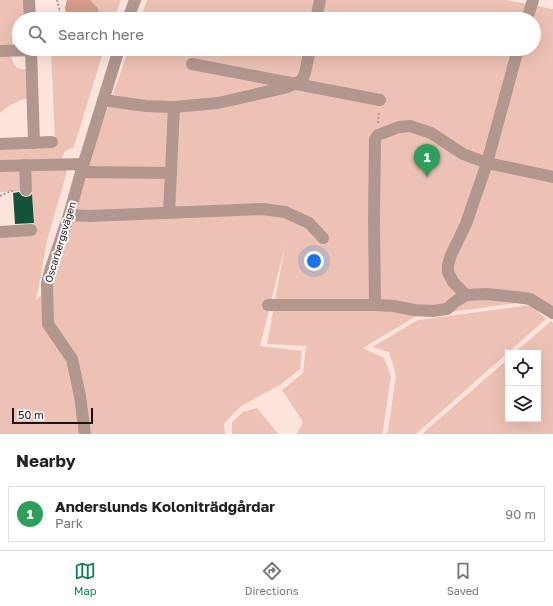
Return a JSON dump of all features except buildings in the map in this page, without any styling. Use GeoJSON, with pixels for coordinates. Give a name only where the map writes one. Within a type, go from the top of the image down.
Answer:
{"type":"FeatureCollection","features":[{"type":"Feature","properties":{"kind":"street"},"geometry":{"type":"LineString","coordinates":[[29,0],[30,12]]}},
{"type":"Feature","properties":{"kind":"street"},"geometry":{"type":"LineString","coordinates":[[131,12],[135,0]]}},
{"type":"Feature","properties":{"kind":"street"},"geometry":{"type":"LineString","coordinates":[[317,12],[320,0]]}},
{"type":"Feature","properties":{"kind":"street"},"geometry":{"type":"LineString","coordinates":[[529,12],[533,0]]}},
{"type":"Feature","properties":{"kind":"street"},"geometry":{"type":"LineString","coordinates":[[0,51],[12,51]]}},
{"type":"Feature","properties":{"kind":"street"},"geometry":{"type":"LineString","coordinates":[[31,56],[34,143]]}},
{"type":"Feature","properties":{"kind":"street","name":"Oscarbergsvägen"},"geometry":{"type":"LineString","coordinates":[[85,434],[80,396],[72,360],[48,324],[47,284],[117,56]]}},
{"type":"Feature","properties":{"kind":"street"},"geometry":{"type":"LineString","coordinates":[[103,100],[146,106],[174,107],[218,103],[295,84],[302,80],[309,56]]}},
{"type":"Feature","properties":{"kind":"street"},"geometry":{"type":"LineString","coordinates":[[466,294],[453,282],[448,272],[448,265],[451,255],[466,224],[487,163],[516,56]]}},
{"type":"Feature","properties":{"kind":"street"},"geometry":{"type":"LineString","coordinates":[[192,64],[380,100]]}},
{"type":"Feature","properties":{"kind":"street"},"geometry":{"type":"LineString","coordinates":[[169,213],[174,107]]}},
{"type":"Feature","properties":{"kind":"street"},"geometry":{"type":"LineString","coordinates":[[374,305],[375,139],[378,135],[399,127],[410,126],[431,133],[463,154],[487,163],[553,177]]}},
{"type":"Feature","properties":{"kind":"street"},"geometry":{"type":"LineString","coordinates":[[0,144],[52,142]]}},
{"type":"Feature","properties":{"kind":"street"},"geometry":{"type":"LineString","coordinates":[[0,166],[25,165],[171,173]]}},
{"type":"Feature","properties":{"kind":"street"},"geometry":{"type":"LineString","coordinates":[[25,165],[26,190]]}},
{"type":"Feature","properties":{"kind":"street"},"geometry":{"type":"LineString","coordinates":[[69,215],[90,216],[262,210],[285,212],[309,223],[323,238]]}},
{"type":"Feature","properties":{"kind":"street"},"geometry":{"type":"LineString","coordinates":[[0,232],[31,230]]}},
{"type":"Feature","properties":{"kind":"street"},"geometry":{"type":"LineString","coordinates":[[268,305],[374,305],[432,311],[447,309],[466,294],[487,294],[530,299],[553,313]]}},
{"type":"Feature","properties":{"kind":"path"},"geometry":{"type":"LineString","coordinates":[[57,0],[60,12]]}},
{"type":"Feature","properties":{"kind":"path"},"geometry":{"type":"LineString","coordinates":[[378,135],[377,130],[380,100]]}},
{"type":"Feature","properties":{"kind":"path"},"geometry":{"type":"LineString","coordinates":[[0,196],[11,191],[26,190]]}},
{"type":"Feature","properties":{"kind":"shaded area"},"geometry":{"type":"Polygon","coordinates":[[[0,0],[25,0],[25,12],[12,12],[11,48],[0,48],[0,0]]]}},
{"type":"Feature","properties":{"kind":"shaded area"},"geometry":{"type":"Polygon","coordinates":[[[67,0],[90,0],[98,8],[99,12],[66,12],[67,0]]]}},
{"type":"Feature","properties":{"kind":"shaded area"},"geometry":{"type":"Polygon","coordinates":[[[90,0],[121,0],[117,12],[99,12],[98,8],[90,0]]]}},
{"type":"Feature","properties":{"kind":"shaded area"},"geometry":{"type":"Polygon","coordinates":[[[147,0],[506,0],[553,9],[553,316],[533,301],[415,317],[363,348],[384,358],[391,376],[382,434],[297,434],[303,422],[282,390],[303,373],[306,346],[267,344],[285,246],[260,346],[302,351],[300,369],[280,385],[241,406],[224,424],[225,434],[0,434],[0,236],[33,233],[34,223],[32,192],[30,192],[29,171],[68,168],[48,237],[36,300],[51,287],[69,215],[126,56],[541,56],[541,12],[143,12],[147,0]]]}},
{"type":"Feature","properties":{"kind":"shaded area"},"geometry":{"type":"Polygon","coordinates":[[[11,54],[17,68],[27,69],[28,98],[20,100],[0,113],[0,55],[11,54]]]}},
{"type":"Feature","properties":{"kind":"shaded area"},"geometry":{"type":"Polygon","coordinates":[[[51,56],[102,56],[74,147],[65,151],[61,160],[0,164],[0,146],[55,139],[51,56]]]}},
{"type":"Feature","properties":{"kind":"shaded area"},"geometry":{"type":"Polygon","coordinates":[[[0,170],[19,170],[24,191],[0,192],[0,170]]]}},
{"type":"Feature","properties":{"kind":"shaded area"},"geometry":{"type":"Polygon","coordinates":[[[531,305],[546,319],[511,350],[505,350],[505,355],[416,434],[386,434],[388,431],[396,375],[389,352],[372,347],[418,320],[531,305]]]}},
{"type":"Feature","properties":{"kind":"shaded area"},"geometry":{"type":"Polygon","coordinates":[[[551,321],[553,323],[553,434],[422,434],[505,362],[505,422],[541,422],[541,350],[517,350],[551,321]]]}},
{"type":"Feature","properties":{"kind":"shaded area"},"geometry":{"type":"Polygon","coordinates":[[[257,408],[278,434],[232,434],[232,422],[243,412],[257,408]]]}},
{"type":"Feature","properties":{"kind":"place","name":"Anderslunds Koloniträdgårdar"},"geometry":{"type":"Point","coordinates":[427,177]}}]}
